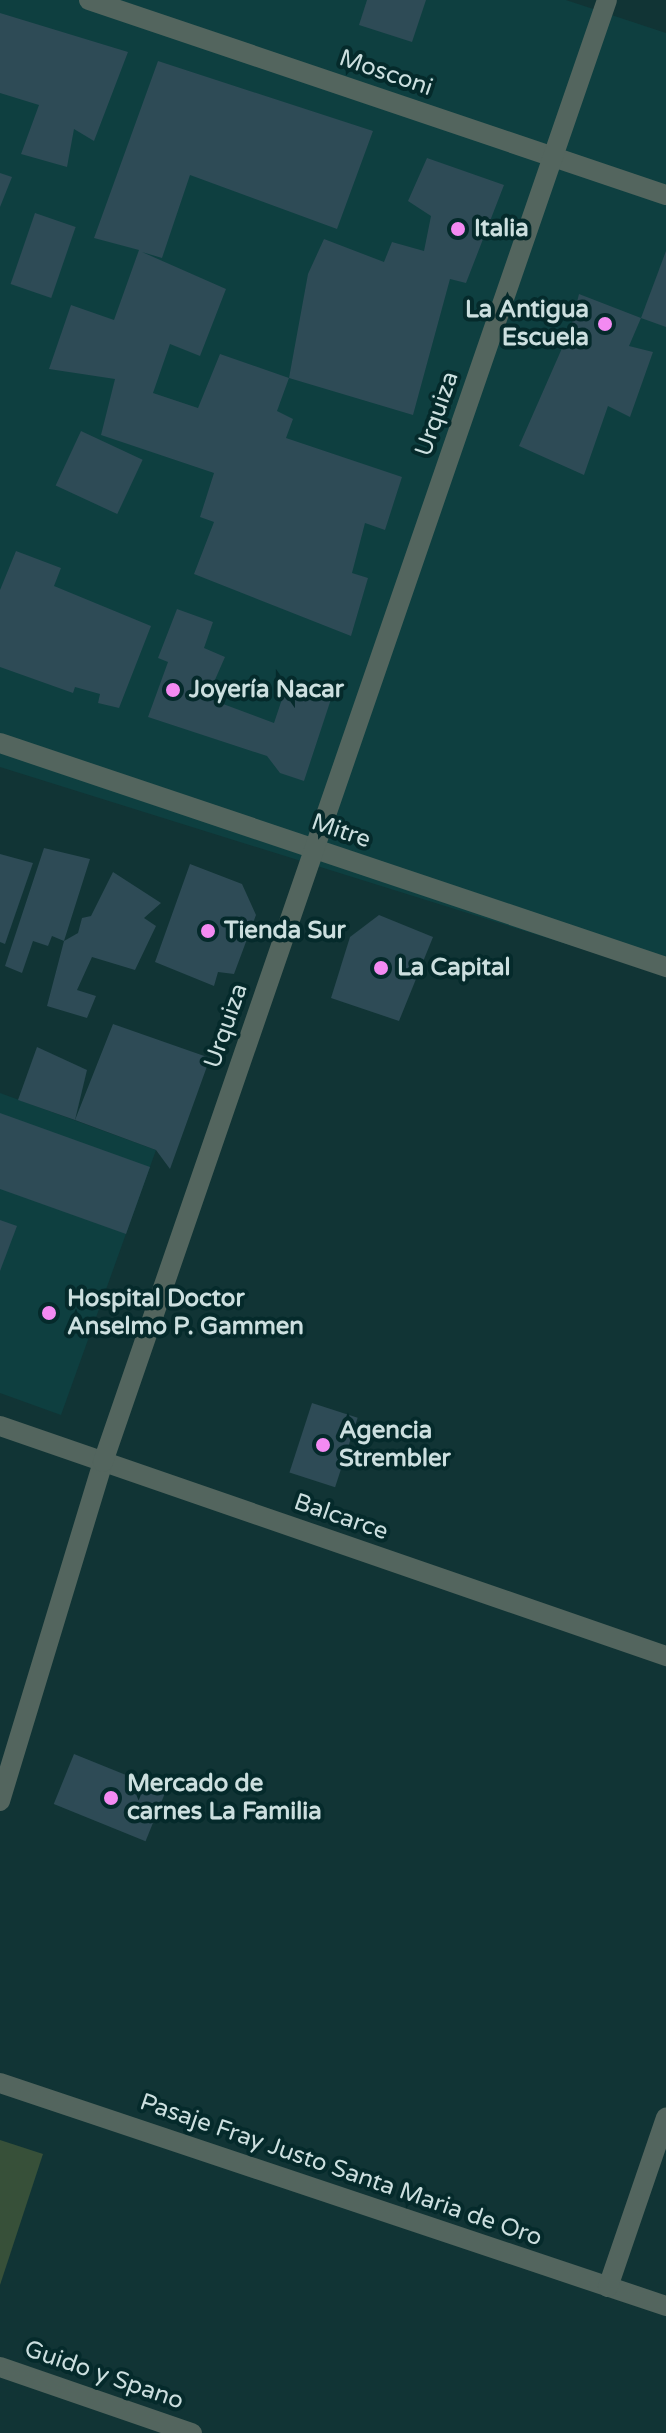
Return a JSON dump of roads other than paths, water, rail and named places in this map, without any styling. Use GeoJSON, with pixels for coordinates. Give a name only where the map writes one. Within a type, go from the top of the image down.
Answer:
{"type":"FeatureCollection","features":[{"type":"Feature","properties":{"kind":"street","name":"Mosconi"},"geometry":{"type":"LineString","coordinates":[[89,0],[666,195]]}},
{"type":"Feature","properties":{"kind":"street","name":"Urquiza"},"geometry":{"type":"LineString","coordinates":[[0,1801],[103,1462],[607,0]]}},
{"type":"Feature","properties":{"kind":"street","name":"Mitre"},"geometry":{"type":"LineString","coordinates":[[0,743],[666,967]]}},
{"type":"Feature","properties":{"kind":"street","name":"Balcarce"},"geometry":{"type":"LineString","coordinates":[[0,1426],[666,1656]]}},
{"type":"Feature","properties":{"kind":"street","name":"Pasaje Fray Justo Santa Maria de Oro"},"geometry":{"type":"LineString","coordinates":[[0,2083],[666,2306]]}},
{"type":"Feature","properties":{"kind":"street"},"geometry":{"type":"LineString","coordinates":[[608,2287],[666,2118]]}},
{"type":"Feature","properties":{"kind":"street","name":"Guido y Spano"},"geometry":{"type":"LineString","coordinates":[[0,2367],[192,2433]]}},
{"type":"Feature","properties":{"kind":"place","name":"Italia"},"geometry":{"type":"Point","coordinates":[458,229]}},
{"type":"Feature","properties":{"kind":"place","name":"La Antigua Escuela"},"geometry":{"type":"Point","coordinates":[605,324]}},
{"type":"Feature","properties":{"kind":"place","name":"Joyería Nacar"},"geometry":{"type":"Point","coordinates":[173,690]}},
{"type":"Feature","properties":{"kind":"place","name":"Tienda Sur"},"geometry":{"type":"Point","coordinates":[208,931]}},
{"type":"Feature","properties":{"kind":"place","name":"La Capital"},"geometry":{"type":"Point","coordinates":[381,968]}},
{"type":"Feature","properties":{"kind":"place","name":"Hospital Doctor Anselmo P. Gammen"},"geometry":{"type":"Point","coordinates":[49,1313]}},
{"type":"Feature","properties":{"kind":"place","name":"Agencia Strembler"},"geometry":{"type":"Point","coordinates":[323,1445]}},
{"type":"Feature","properties":{"kind":"place","name":"Mercado de carnes La Familia"},"geometry":{"type":"Point","coordinates":[111,1798]}}]}
